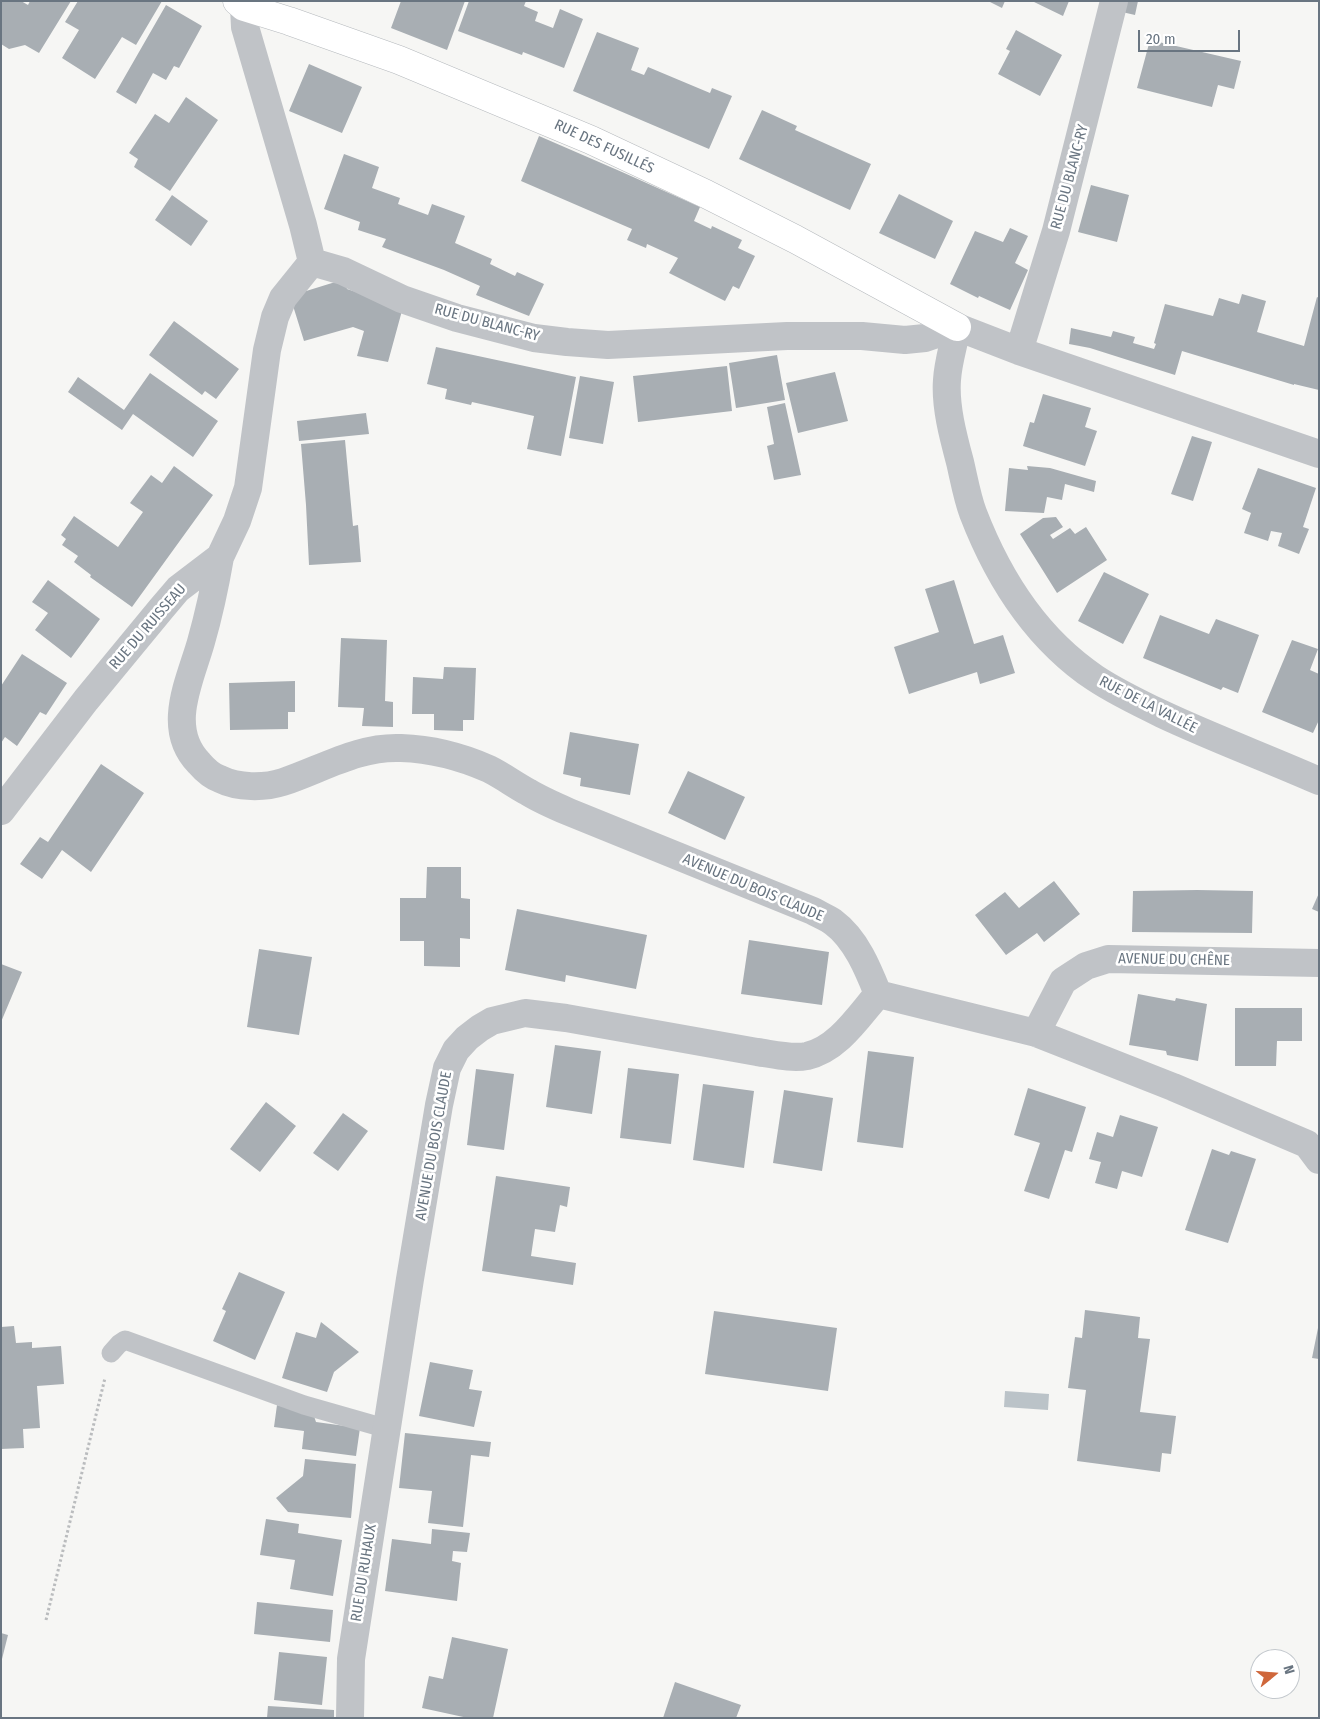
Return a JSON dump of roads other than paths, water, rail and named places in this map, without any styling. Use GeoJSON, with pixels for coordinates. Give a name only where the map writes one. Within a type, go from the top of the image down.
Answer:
{"type":"FeatureCollection","features":[{"type":"Feature","properties":{"kind":"street","name":"RUE DU BLANC-RY"},"geometry":{"type":"LineString","coordinates":[[1019,351],[1056,231],[1114,1]]}},
{"type":"Feature","properties":{"kind":"street"},"geometry":{"type":"LineString","coordinates":[[240,4],[312,262]]}},
{"type":"Feature","properties":{"kind":"street","name":"RUE DES FUSILLÉS"},"geometry":{"type":"LineString","coordinates":[[240,4],[399,60],[591,140],[706,194],[795,239],[957,328]]}},
{"type":"Feature","properties":{"kind":"street","name":"RUE DU BLANC-RY"},"geometry":{"type":"LineString","coordinates":[[312,262],[343,271],[402,299],[457,318],[534,338],[567,342],[608,345],[787,336],[862,336],[905,340],[925,338],[957,328]]}},
{"type":"Feature","properties":{"kind":"street","name":"RUE DU RUISSEAU"},"geometry":{"type":"LineString","coordinates":[[1,810],[86,700],[161,609],[178,590],[220,558],[237,521],[248,488],[267,350],[275,317],[283,298],[312,262]]}},
{"type":"Feature","properties":{"kind":"street"},"geometry":{"type":"LineString","coordinates":[[957,328],[1319,454]]}},
{"type":"Feature","properties":{"kind":"street","name":"RUE DE LA VALLÉE"},"geometry":{"type":"LineString","coordinates":[[957,328],[947,379],[949,411],[957,452],[973,512],[993,557],[1029,616],[1047,638],[1069,659],[1096,679],[1130,699],[1319,781]]}},
{"type":"Feature","properties":{"kind":"street","name":"AVENUE DU BOIS CLAUDE"},"geometry":{"type":"LineString","coordinates":[[220,558],[206,622],[185,693],[181,720],[188,747],[195,759],[212,776],[232,784],[267,785],[282,782],[357,753],[400,748],[437,752],[456,757],[490,770],[530,793],[569,812],[813,911],[833,922],[852,941],[870,973],[878,994],[835,1043],[806,1056],[786,1056],[757,1052],[566,1018],[525,1013],[492,1021],[467,1038],[456,1050],[447,1068],[439,1105],[388,1429]]}},
{"type":"Feature","properties":{"kind":"street","name":"AVENUE DU CHÊNE"},"geometry":{"type":"LineString","coordinates":[[1036,1033],[1063,981],[1086,966],[1108,959],[1319,963]]}},
{"type":"Feature","properties":{"kind":"street"},"geometry":{"type":"LineString","coordinates":[[878,994],[1036,1033],[1173,1087],[1307,1144],[1319,1160]]}},
{"type":"Feature","properties":{"kind":"street","name":"RUE DU RUHAUX"},"geometry":{"type":"LineString","coordinates":[[350,1718],[351,1659],[388,1429]]}},
{"type":"Feature","properties":{"kind":"lane"},"geometry":{"type":"LineString","coordinates":[[112,1353],[125,1340],[304,1405],[388,1429]]}}]}
